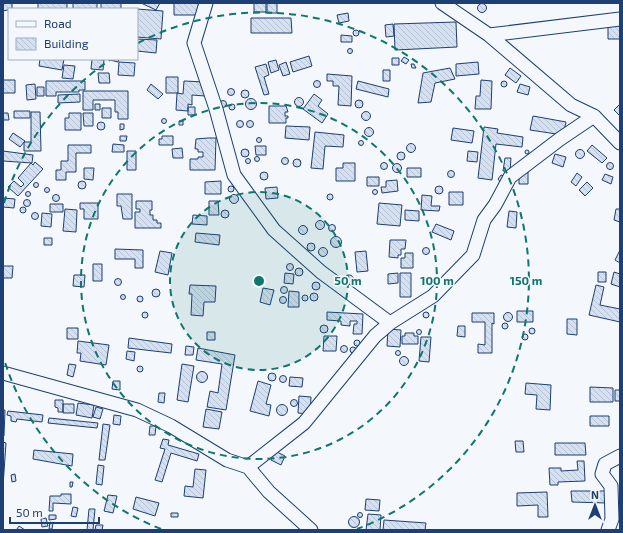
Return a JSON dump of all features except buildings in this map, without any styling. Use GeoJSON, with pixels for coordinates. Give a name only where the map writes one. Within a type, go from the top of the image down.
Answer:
{"type":"FeatureCollection","features":[{"type":"Feature","properties":{"kind":"street"},"geometry":{"type":"LineString","coordinates":[[206,3],[194,43],[216,109],[234,175],[274,230],[321,272],[390,323]]}},
{"type":"Feature","properties":{"kind":"street"},"geometry":{"type":"LineString","coordinates":[[442,3],[489,35],[572,105],[594,116],[620,143]]}},
{"type":"Feature","properties":{"kind":"street"},"geometry":{"type":"LineString","coordinates":[[489,35],[620,19]]}},
{"type":"Feature","properties":{"kind":"street"},"geometry":{"type":"LineString","coordinates":[[248,467],[304,423],[375,336],[390,323],[433,296],[473,255],[484,220],[510,177],[560,139],[594,116]]}},
{"type":"Feature","properties":{"kind":"street"},"geometry":{"type":"LineString","coordinates":[[3,373],[137,410],[171,426],[227,460],[248,467],[269,492],[311,530]]}},
{"type":"Feature","properties":{"kind":"street"},"geometry":{"type":"LineString","coordinates":[[608,530],[612,519],[611,486],[602,474],[604,464],[620,456]]}}]}
